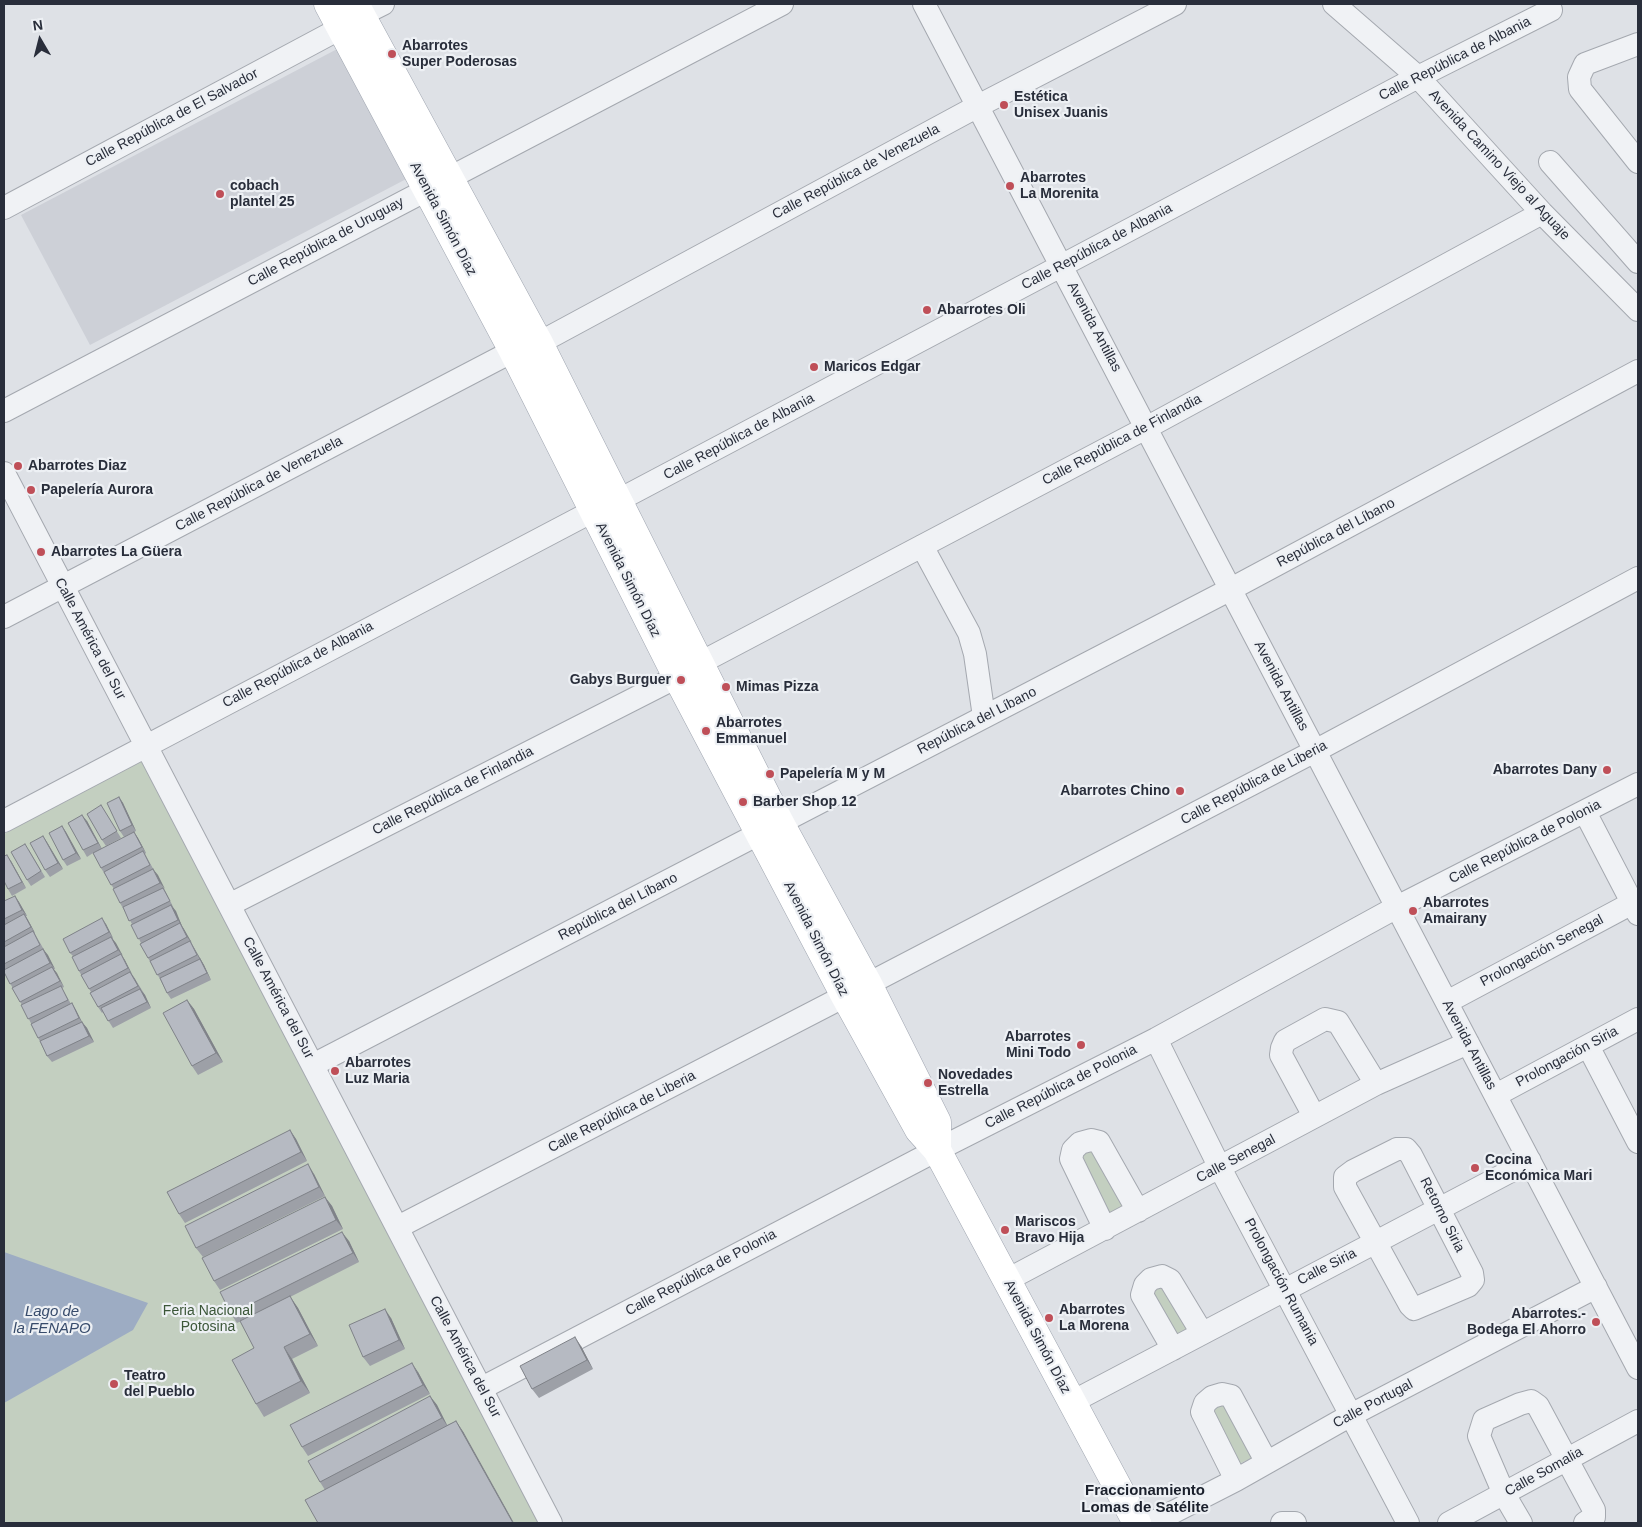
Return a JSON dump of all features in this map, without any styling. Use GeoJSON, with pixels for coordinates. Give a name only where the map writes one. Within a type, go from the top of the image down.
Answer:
{"type":"FeatureCollection","features":[{"type":"Feature","properties":{"kind":"main road","name":"Avenida Simón Díaz"},"geometry":{"type":"LineString","coordinates":[[328,4],[360,12],[439,183],[513,352],[605,506],[856,990],[937,1122],[937,1150],[1137,1523]]}},
{"type":"Feature","properties":{"kind":"main road","name":"Avenida Simón Díaz"},"geometry":{"type":"LineString","coordinates":[[439,183],[539,343],[605,506]]}},
{"type":"Feature","properties":{"kind":"street","name":"Calle República de Uruguay"},"geometry":{"type":"LineString","coordinates":[[4,411],[782,4]]}},
{"type":"Feature","properties":{"kind":"street","name":"Avenida Antillas"},"geometry":{"type":"LineString","coordinates":[[924,4],[1596,1287],[1632,1343],[1638,1368]]}},
{"type":"Feature","properties":{"kind":"street","name":"Calle República de Venezuela"},"geometry":{"type":"LineString","coordinates":[[539,343],[978,106],[1175,4]]}},
{"type":"Feature","properties":{"kind":"street","name":"Avenida Camino Viejo al Aguaje"},"geometry":{"type":"LineString","coordinates":[[1334,4],[1418,77],[1542,213],[1638,310]]}},
{"type":"Feature","properties":{"kind":"street","name":"Calle República de Albania"},"geometry":{"type":"LineString","coordinates":[[4,820],[1062,266],[1418,77],[1552,10]]}},
{"type":"Feature","properties":{"kind":"street","name":"Calle República de El Salvador"},"geometry":{"type":"LineString","coordinates":[[4,208],[360,12]]}},
{"type":"Feature","properties":{"kind":"street"},"geometry":{"type":"LineString","coordinates":[[1638,44],[1585,64],[1579,77],[1580,89],[1638,162]]}},
{"type":"Feature","properties":{"kind":"street"},"geometry":{"type":"LineString","coordinates":[[1550,162],[1638,262]]}},
{"type":"Feature","properties":{"kind":"street","name":"Calle República de Finlandia"},"geometry":{"type":"LineString","coordinates":[[230,905],[689,670],[1146,428],[1542,213]]}},
{"type":"Feature","properties":{"kind":"street","name":"Calle República de Venezuela"},"geometry":{"type":"LineString","coordinates":[[4,616],[513,352]]}},
{"type":"Feature","properties":{"kind":"street","name":"República del Líbano"},"geometry":{"type":"LineString","coordinates":[[313,1065],[1231,589],[1638,370]]}},
{"type":"Feature","properties":{"kind":"street","name":"Calle América del Sur"},"geometry":{"type":"LineString","coordinates":[[4,473],[552,1523]]}},
{"type":"Feature","properties":{"kind":"street"},"geometry":{"type":"LineString","coordinates":[[922,546],[968,634],[975,654],[984,717]]}},
{"type":"Feature","properties":{"kind":"street","name":"Calle República de Liberia"},"geometry":{"type":"LineString","coordinates":[[398,1227],[1315,751],[1638,578]]}},
{"type":"Feature","properties":{"kind":"street","name":"Calle República de Polonia"},"geometry":{"type":"LineString","coordinates":[[482,1388],[937,1150],[1156,1039],[1397,907],[1638,784]]}},
{"type":"Feature","properties":{"kind":"street"},"geometry":{"type":"LineString","coordinates":[[1585,812],[1636,905]]}},
{"type":"Feature","properties":{"kind":"street","name":"Prolongación Senegal"},"geometry":{"type":"LineString","coordinates":[[1446,1002],[1636,905]]}},
{"type":"Feature","properties":{"kind":"street"},"geometry":{"type":"LineString","coordinates":[[1314,1116],[1281,1055],[1285,1041],[1325,1018],[1338,1022],[1376,1084]]}},
{"type":"Feature","properties":{"kind":"street","name":"Prolongación Siria"},"geometry":{"type":"LineString","coordinates":[[1496,1095],[1638,1019]]}},
{"type":"Feature","properties":{"kind":"street","name":"Prolongación Rumania"},"geometry":{"type":"LineString","coordinates":[[1156,1039],[1220,1168],[1408,1523]]}},
{"type":"Feature","properties":{"kind":"street","name":"Calle Senegal"},"geometry":{"type":"LineString","coordinates":[[1007,1280],[1376,1084],[1468,1043]]}},
{"type":"Feature","properties":{"kind":"street"},"geometry":{"type":"LineString","coordinates":[[1588,1046],[1638,1142]]}},
{"type":"Feature","properties":{"kind":"street"},"geometry":{"type":"LineString","coordinates":[[1105,1229],[1071,1159],[1073,1150],[1080,1143],[1091,1140],[1099,1142],[1138,1211]]}},
{"type":"Feature","properties":{"kind":"street","name":"Retorno Siria"},"geometry":{"type":"LineString","coordinates":[[1397,1149],[1406,1149],[1439,1208],[1472,1273],[1472,1280],[1468,1286],[1414,1309],[1410,1305],[1377,1241],[1345,1187],[1345,1177],[1397,1149]]}},
{"type":"Feature","properties":{"kind":"street","name":"Calle Siria"},"geometry":{"type":"LineString","coordinates":[[1072,1402],[1530,1161]]}},
{"type":"Feature","properties":{"kind":"street"},"geometry":{"type":"LineString","coordinates":[[1173,1349],[1142,1295],[1145,1285],[1151,1279],[1162,1276],[1170,1280],[1202,1333]]}},
{"type":"Feature","properties":{"kind":"street","name":"Calle Portugal"},"geometry":{"type":"LineString","coordinates":[[1152,1523],[1236,1480],[1266,1461],[1351,1415],[1596,1287]]}},
{"type":"Feature","properties":{"kind":"street"},"geometry":{"type":"LineString","coordinates":[[1236,1480],[1202,1412],[1205,1403],[1212,1397],[1222,1394],[1231,1396],[1266,1461]]}},
{"type":"Feature","properties":{"kind":"street"},"geometry":{"type":"LineString","coordinates":[[1520,1523],[1504,1494],[1479,1436],[1484,1420],[1531,1401],[1538,1406],[1594,1510],[1594,1517],[1585,1523]]}},
{"type":"Feature","properties":{"kind":"street","name":"Calle Somalia"},"geometry":{"type":"LineString","coordinates":[[1449,1523],[1638,1421]]}},
{"type":"Feature","properties":{"kind":"street"},"geometry":{"type":"LineString","coordinates":[[1282,1523],[1295,1523]]}},
{"type":"Feature","properties":{"kind":"shaded area","name":"cobach plantel 25"},"geometry":{"type":"Polygon","coordinates":[[[341,47],[410,177],[90,345],[21,215],[341,47]]]}},
{"type":"Feature","properties":{"kind":"green space","name":"Feria Nacional Potosina"},"geometry":{"type":"Polygon","coordinates":[[[144,757],[545,1523],[4,1523],[4,834],[144,757]]]}},
{"type":"Feature","properties":{"kind":"green space"},"geometry":{"type":"Polygon","coordinates":[[[1094,1145],[1128,1205],[1107,1215],[1074,1157],[1094,1145]]]}},
{"type":"Feature","properties":{"kind":"green space"},"geometry":{"type":"Polygon","coordinates":[[[1164,1277],[1191,1327],[1172,1338],[1144,1287],[1164,1277]]]}},
{"type":"Feature","properties":{"kind":"green space"},"geometry":{"type":"Polygon","coordinates":[[[1233,1400],[1260,1454],[1239,1464],[1211,1408],[1233,1400]]]}},
{"type":"Feature","properties":{"kind":"water","name":"Lago de la FENAPO"},"geometry":{"type":"Polygon","coordinates":[[[4,1252],[148,1303],[133,1330],[4,1403],[4,1252]]]}},
{"type":"Feature","properties":{"kind":"building"},"geometry":{"type":"Polygon","coordinates":[[[119,797],[132,825],[120,831],[107,803],[119,797]]]}},
{"type":"Feature","properties":{"kind":"building"},"geometry":{"type":"Polygon","coordinates":[[[101,805],[117,831],[102,840],[87,814],[101,805]]]}},
{"type":"Feature","properties":{"kind":"building"},"geometry":{"type":"Polygon","coordinates":[[[82,815],[98,843],[83,850],[68,823],[82,815]]]}},
{"type":"Feature","properties":{"kind":"building"},"geometry":{"type":"Polygon","coordinates":[[[62,826],[76,853],[63,860],[49,833],[62,826]]]}},
{"type":"Feature","properties":{"kind":"building"},"geometry":{"type":"Polygon","coordinates":[[[134,832],[142,847],[101,868],[93,853],[134,832]]]}},
{"type":"Feature","properties":{"kind":"building"},"geometry":{"type":"Polygon","coordinates":[[[43,836],[58,863],[45,870],[30,843],[43,836]]]}},
{"type":"Feature","properties":{"kind":"building"},"geometry":{"type":"Polygon","coordinates":[[[25,844],[41,871],[27,880],[11,852],[25,844]]]}},
{"type":"Feature","properties":{"kind":"building"},"geometry":{"type":"Polygon","coordinates":[[[143,851],[150,865],[111,885],[104,872],[143,851]]]}},
{"type":"Feature","properties":{"kind":"building"},"geometry":{"type":"Polygon","coordinates":[[[7,855],[22,882],[8,889],[4,881],[4,856],[7,855]]]}},
{"type":"Feature","properties":{"kind":"building"},"geometry":{"type":"Polygon","coordinates":[[[153,869],[160,883],[120,903],[113,889],[153,869]]]}},
{"type":"Feature","properties":{"kind":"building"},"geometry":{"type":"Polygon","coordinates":[[[163,888],[170,901],[129,921],[123,907],[163,888]]]}},
{"type":"Feature","properties":{"kind":"building"},"geometry":{"type":"Polygon","coordinates":[[[15,896],[22,910],[4,919],[4,901],[15,896]]]}},
{"type":"Feature","properties":{"kind":"building"},"geometry":{"type":"Polygon","coordinates":[[[171,905],[178,920],[138,939],[131,925],[171,905]]]}},
{"type":"Feature","properties":{"kind":"building"},"geometry":{"type":"Polygon","coordinates":[[[24,914],[31,927],[4,942],[4,925],[24,914]]]}},
{"type":"Feature","properties":{"kind":"building"},"geometry":{"type":"Polygon","coordinates":[[[102,918],[109,932],[70,953],[63,939],[102,918]]]}},
{"type":"Feature","properties":{"kind":"building"},"geometry":{"type":"Polygon","coordinates":[[[180,923],[187,937],[148,958],[140,944],[180,923]]]}},
{"type":"Feature","properties":{"kind":"building"},"geometry":{"type":"Polygon","coordinates":[[[33,931],[40,945],[4,964],[4,947],[33,931]]]}},
{"type":"Feature","properties":{"kind":"building"},"geometry":{"type":"Polygon","coordinates":[[[111,937],[118,950],[79,971],[72,957],[111,937]]]}},
{"type":"Feature","properties":{"kind":"building"},"geometry":{"type":"Polygon","coordinates":[[[190,941],[197,955],[157,975],[150,961],[190,941]]]}},
{"type":"Feature","properties":{"kind":"building"},"geometry":{"type":"Polygon","coordinates":[[[43,949],[50,963],[10,984],[4,970],[43,949]]]}},
{"type":"Feature","properties":{"kind":"building"},"geometry":{"type":"Polygon","coordinates":[[[121,954],[128,968],[89,989],[81,975],[121,954]]]}},
{"type":"Feature","properties":{"kind":"building"},"geometry":{"type":"Polygon","coordinates":[[[200,959],[207,973],[167,993],[160,978],[200,959]]]}},
{"type":"Feature","properties":{"kind":"building"},"geometry":{"type":"Polygon","coordinates":[[[52,967],[60,981],[20,1002],[12,988],[52,967]]]}},
{"type":"Feature","properties":{"kind":"building"},"geometry":{"type":"Polygon","coordinates":[[[130,972],[138,986],[98,1007],[90,993],[130,972]]]}},
{"type":"Feature","properties":{"kind":"building"},"geometry":{"type":"Polygon","coordinates":[[[61,986],[68,1000],[28,1019],[21,1005],[61,986]]]}},
{"type":"Feature","properties":{"kind":"building"},"geometry":{"type":"Polygon","coordinates":[[[140,989],[147,1002],[108,1021],[101,1008],[140,989]]]}},
{"type":"Feature","properties":{"kind":"building"},"geometry":{"type":"Polygon","coordinates":[[[187,1000],[216,1053],[192,1066],[163,1013],[187,1000]]]}},
{"type":"Feature","properties":{"kind":"building"},"geometry":{"type":"Polygon","coordinates":[[[72,1003],[79,1018],[38,1038],[31,1024],[72,1003]]]}},
{"type":"Feature","properties":{"kind":"building"},"geometry":{"type":"Polygon","coordinates":[[[82,1022],[89,1036],[47,1056],[40,1041],[82,1022]]]}},
{"type":"Feature","properties":{"kind":"building"},"geometry":{"type":"Polygon","coordinates":[[[290,1130],[301,1152],[179,1214],[167,1192],[290,1130]]]}},
{"type":"Feature","properties":{"kind":"building"},"geometry":{"type":"Polygon","coordinates":[[[308,1164],[319,1187],[196,1248],[185,1226],[308,1164]]]}},
{"type":"Feature","properties":{"kind":"building"},"geometry":{"type":"Polygon","coordinates":[[[325,1197],[336,1220],[214,1281],[202,1258],[325,1197]]]}},
{"type":"Feature","properties":{"kind":"building"},"geometry":{"type":"Polygon","coordinates":[[[342,1232],[353,1253],[231,1314],[220,1292],[342,1232]]]}},
{"type":"Feature","properties":{"kind":"building"},"geometry":{"type":"Polygon","coordinates":[[[290,1296],[310,1334],[284,1347],[301,1381],[256,1404],[232,1360],[254,1348],[240,1321],[290,1296]]]}},
{"type":"Feature","properties":{"kind":"building"},"geometry":{"type":"Polygon","coordinates":[[[385,1309],[399,1340],[363,1357],[349,1325],[385,1309]]]}},
{"type":"Feature","properties":{"kind":"building"},"geometry":{"type":"Polygon","coordinates":[[[575,1337],[587,1360],[532,1389],[520,1366],[575,1337]]]}},
{"type":"Feature","properties":{"kind":"building"},"geometry":{"type":"Polygon","coordinates":[[[412,1363],[423,1385],[302,1447],[290,1425],[412,1363]]]}},
{"type":"Feature","properties":{"kind":"building"},"geometry":{"type":"Polygon","coordinates":[[[430,1396],[442,1418],[320,1482],[308,1461],[430,1396]]]}},
{"type":"Feature","properties":{"kind":"building"},"geometry":{"type":"Polygon","coordinates":[[[456,1421],[513,1523],[318,1523],[305,1500],[456,1421]]]}},
{"type":"Feature","properties":{"kind":"place","name":"Abarrotes Super Poderosas"},"geometry":{"type":"Point","coordinates":[392,54]}},
{"type":"Feature","properties":{"kind":"place","name":"Estética Unisex Juanis"},"geometry":{"type":"Point","coordinates":[1004,105]}},
{"type":"Feature","properties":{"kind":"place","name":"Abarrotes La Morenita"},"geometry":{"type":"Point","coordinates":[1010,186]}},
{"type":"Feature","properties":{"kind":"place","name":"cobach plantel 25"},"geometry":{"type":"Point","coordinates":[220,194]}},
{"type":"Feature","properties":{"kind":"place","name":"Abarrotes Oli"},"geometry":{"type":"Point","coordinates":[927,310]}},
{"type":"Feature","properties":{"kind":"place","name":"Maricos Edgar"},"geometry":{"type":"Point","coordinates":[814,367]}},
{"type":"Feature","properties":{"kind":"place","name":"Abarrotes Diaz"},"geometry":{"type":"Point","coordinates":[18,466]}},
{"type":"Feature","properties":{"kind":"place","name":"Papelería Aurora"},"geometry":{"type":"Point","coordinates":[31,490]}},
{"type":"Feature","properties":{"kind":"place","name":"Abarrotes La Güera"},"geometry":{"type":"Point","coordinates":[41,552]}},
{"type":"Feature","properties":{"kind":"place","name":"Gabys Burguer"},"geometry":{"type":"Point","coordinates":[681,680]}},
{"type":"Feature","properties":{"kind":"place","name":"Mimas Pizza"},"geometry":{"type":"Point","coordinates":[726,687]}},
{"type":"Feature","properties":{"kind":"place","name":"Abarrotes Emmanuel"},"geometry":{"type":"Point","coordinates":[706,731]}},
{"type":"Feature","properties":{"kind":"place","name":"Abarrotes Dany"},"geometry":{"type":"Point","coordinates":[1607,770]}},
{"type":"Feature","properties":{"kind":"place","name":"Papelería M y M"},"geometry":{"type":"Point","coordinates":[770,774]}},
{"type":"Feature","properties":{"kind":"place","name":"Abarrotes Chino"},"geometry":{"type":"Point","coordinates":[1180,791]}},
{"type":"Feature","properties":{"kind":"place","name":"Barber Shop 12"},"geometry":{"type":"Point","coordinates":[743,802]}},
{"type":"Feature","properties":{"kind":"place","name":"Abarrotes Amairany"},"geometry":{"type":"Point","coordinates":[1413,911]}},
{"type":"Feature","properties":{"kind":"place","name":"Abarrotes Mini Todo"},"geometry":{"type":"Point","coordinates":[1081,1045]}},
{"type":"Feature","properties":{"kind":"place","name":"Abarrotes Luz Maria"},"geometry":{"type":"Point","coordinates":[335,1071]}},
{"type":"Feature","properties":{"kind":"place","name":"Novedades Estrella"},"geometry":{"type":"Point","coordinates":[928,1083]}},
{"type":"Feature","properties":{"kind":"place","name":"Cocina Económica Mari"},"geometry":{"type":"Point","coordinates":[1475,1168]}},
{"type":"Feature","properties":{"kind":"place","name":"Mariscos Bravo Hija"},"geometry":{"type":"Point","coordinates":[1005,1230]}},
{"type":"Feature","properties":{"kind":"place","name":"Abarrotes La Morena"},"geometry":{"type":"Point","coordinates":[1049,1318]}},
{"type":"Feature","properties":{"kind":"place","name":"Abarrotes.- Bodega El Ahorro"},"geometry":{"type":"Point","coordinates":[1596,1322]}},
{"type":"Feature","properties":{"kind":"place","name":"Teatro del Pueblo"},"geometry":{"type":"Point","coordinates":[114,1384]}},
{"type":"Feature","properties":{"kind":"district","name":"Fraccionamiento Lomas de Satélite"},"geometry":{"type":"Point","coordinates":[1145,1500]}}]}
